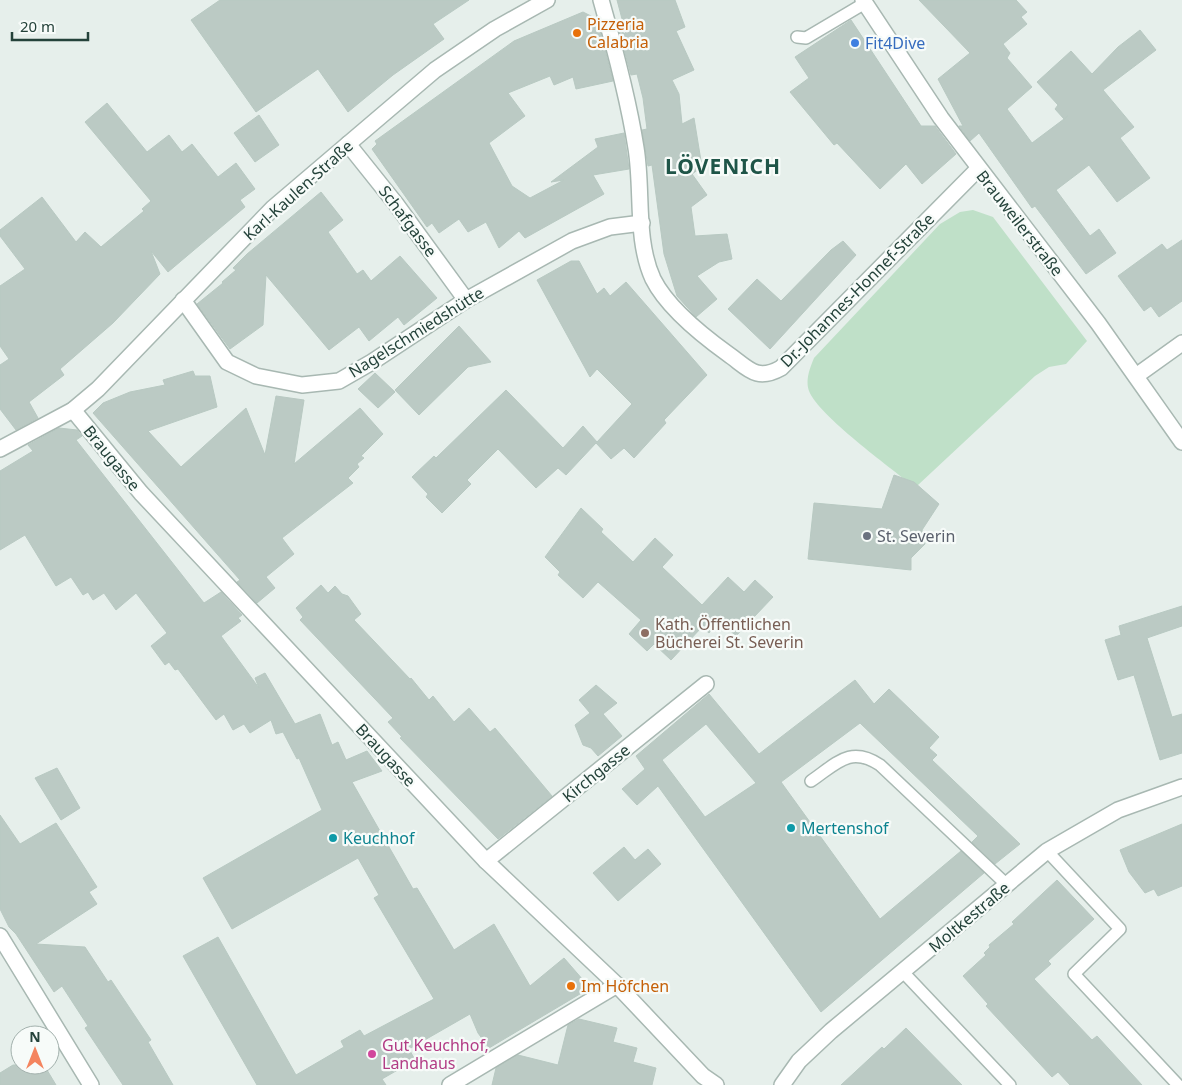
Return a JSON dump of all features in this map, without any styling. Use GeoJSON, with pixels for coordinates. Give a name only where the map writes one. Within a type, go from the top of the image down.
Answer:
{"type":"FeatureCollection","features":[{"type":"Feature","properties":{"kind":"street","name":"Karl-Kaulen-Straße"},"geometry":{"type":"LineString","coordinates":[[0,449],[73,410],[98,389],[273,208],[435,70],[495,29],[548,0]]}},
{"type":"Feature","properties":{"kind":"street","name":"Dr.-Johannes-Honnef-Straße"},"geometry":{"type":"LineString","coordinates":[[601,0],[623,78],[636,150],[646,259],[654,280],[664,297],[709,340],[757,375],[770,374],[780,368],[978,169]]}},
{"type":"Feature","properties":{"kind":"street","name":"Brauweilerstraße"},"geometry":{"type":"LineString","coordinates":[[864,2],[941,118],[1136,376],[1182,442]]}},
{"type":"Feature","properties":{"kind":"street","name":"Schafgasse"},"geometry":{"type":"LineString","coordinates":[[348,144],[396,204],[466,300]]}},
{"type":"Feature","properties":{"kind":"street","name":"Nagelschmiedshütte"},"geometry":{"type":"LineString","coordinates":[[183,300],[227,362],[256,376],[302,385],[339,381],[372,362],[466,300],[572,241],[610,227],[642,223]]}},
{"type":"Feature","properties":{"kind":"street"},"geometry":{"type":"LineString","coordinates":[[1136,376],[1182,343]]}},
{"type":"Feature","properties":{"kind":"street","name":"Braugasse"},"geometry":{"type":"LineString","coordinates":[[73,410],[141,493],[486,861],[617,985],[703,1076],[716,1085]]}},
{"type":"Feature","properties":{"kind":"street","name":"Kirchgasse"},"geometry":{"type":"LineString","coordinates":[[486,861],[706,684]]}},
{"type":"Feature","properties":{"kind":"street","name":"Moltkestraße"},"geometry":{"type":"LineString","coordinates":[[782,1085],[799,1061],[1047,851],[1118,810],[1182,786]]}},
{"type":"Feature","properties":{"kind":"street"},"geometry":{"type":"LineString","coordinates":[[0,936],[91,1085]]}},
{"type":"Feature","properties":{"kind":"street"},"geometry":{"type":"LineString","coordinates":[[450,1085],[617,985]]}},
{"type":"Feature","properties":{"kind":"lane"},"geometry":{"type":"LineString","coordinates":[[797,37],[806,38],[864,2]]}},
{"type":"Feature","properties":{"kind":"lane"},"geometry":{"type":"LineString","coordinates":[[811,781],[845,758],[857,754],[868,756],[880,765],[1007,884]]}},
{"type":"Feature","properties":{"kind":"lane"},"geometry":{"type":"LineString","coordinates":[[1047,851],[1120,929],[1074,974],[1178,1085]]}},
{"type":"Feature","properties":{"kind":"lane"},"geometry":{"type":"LineString","coordinates":[[904,972],[1010,1085]]}},
{"type":"Feature","properties":{"kind":"green space"},"geometry":{"type":"Polygon","coordinates":[[[973,210],[993,217],[1087,341],[1066,364],[1049,367],[1035,376],[918,485],[913,486],[856,441],[826,414],[809,391],[808,374],[814,358],[940,224],[960,212],[973,210]]]}},
{"type":"Feature","properties":{"kind":"building"},"geometry":{"type":"Polygon","coordinates":[[[220,0],[469,0],[433,24],[444,39],[393,75],[348,112],[318,69],[256,112],[191,20],[220,0]]]}},
{"type":"Feature","properties":{"kind":"building"},"geometry":{"type":"Polygon","coordinates":[[[617,0],[675,0],[685,27],[676,31],[694,70],[672,80],[679,94],[682,124],[694,118],[702,167],[692,174],[707,195],[691,207],[695,236],[727,234],[732,259],[719,262],[697,276],[717,299],[696,317],[677,296],[664,254],[652,165],[648,166],[642,130],[647,129],[643,98],[637,74],[631,75],[619,31],[626,34],[617,0]]]}},
{"type":"Feature","properties":{"kind":"building"},"geometry":{"type":"Polygon","coordinates":[[[919,0],[1016,0],[1027,12],[1021,17],[1027,24],[1003,44],[1010,53],[1007,58],[1032,87],[1007,109],[1032,143],[1064,119],[1055,109],[1058,105],[1037,82],[1071,51],[1092,74],[1118,47],[1140,30],[1156,50],[1103,90],[1134,127],[1120,138],[1150,178],[1117,202],[1089,165],[1056,190],[1090,236],[1099,229],[1116,253],[1086,274],[1035,206],[1032,208],[979,133],[970,141],[959,126],[963,126],[938,79],[970,53],[919,0]]]}},
{"type":"Feature","properties":{"kind":"building"},"geometry":{"type":"Polygon","coordinates":[[[583,12],[597,19],[613,81],[576,89],[573,77],[554,85],[550,76],[508,93],[525,116],[489,143],[512,186],[530,198],[564,180],[551,182],[598,147],[595,139],[624,133],[629,169],[593,175],[604,194],[525,238],[519,231],[499,248],[486,222],[468,232],[459,219],[439,233],[432,223],[427,227],[372,149],[377,144],[375,141],[514,41],[583,12]]]}},
{"type":"Feature","properties":{"kind":"building"},"geometry":{"type":"Polygon","coordinates":[[[851,20],[921,126],[935,126],[956,154],[922,184],[906,164],[880,189],[837,143],[834,145],[790,92],[809,78],[795,57],[851,20]]]}},
{"type":"Feature","properties":{"kind":"building"},"geometry":{"type":"Polygon","coordinates":[[[107,103],[147,152],[169,135],[182,152],[192,144],[218,177],[236,163],[255,189],[240,200],[245,207],[168,272],[151,251],[160,274],[113,323],[60,369],[64,375],[29,402],[38,418],[16,430],[0,409],[0,365],[9,359],[0,346],[0,286],[25,269],[0,236],[0,230],[42,197],[76,242],[85,232],[101,247],[144,211],[142,209],[151,201],[85,122],[107,103]]]}},
{"type":"Feature","properties":{"kind":"building"},"geometry":{"type":"Polygon","coordinates":[[[259,115],[279,145],[255,162],[234,133],[259,115]]]}},
{"type":"Feature","properties":{"kind":"building"},"geometry":{"type":"Polygon","coordinates":[[[321,192],[343,220],[328,232],[357,274],[363,270],[371,281],[400,256],[437,298],[404,325],[398,317],[369,341],[359,327],[329,350],[266,275],[263,325],[230,349],[197,304],[236,270],[233,268],[247,254],[321,192]]]}},
{"type":"Feature","properties":{"kind":"building"},"geometry":{"type":"Polygon","coordinates":[[[1182,240],[1182,301],[1159,317],[1151,306],[1144,311],[1118,276],[1162,244],[1167,250],[1182,240]]]}},
{"type":"Feature","properties":{"kind":"building"},"geometry":{"type":"Polygon","coordinates":[[[843,241],[856,255],[770,349],[728,309],[757,279],[781,301],[831,250],[843,241]]]}},
{"type":"Feature","properties":{"kind":"building"},"geometry":{"type":"Polygon","coordinates":[[[571,261],[579,261],[597,294],[604,288],[610,296],[626,282],[707,375],[664,420],[666,423],[634,458],[624,448],[611,459],[596,443],[566,475],[558,468],[536,488],[498,449],[467,480],[471,484],[442,513],[426,497],[428,494],[412,477],[434,456],[436,458],[506,390],[563,448],[583,426],[597,442],[632,404],[597,369],[590,377],[537,280],[571,261]]]}},
{"type":"Feature","properties":{"kind":"building"},"geometry":{"type":"Polygon","coordinates":[[[459,326],[491,362],[468,367],[419,415],[395,390],[459,326]]]}},
{"type":"Feature","properties":{"kind":"building"},"geometry":{"type":"Polygon","coordinates":[[[193,371],[195,376],[210,376],[217,407],[148,431],[181,467],[246,408],[265,455],[276,396],[304,400],[294,464],[360,408],[383,434],[361,456],[364,458],[357,464],[359,467],[348,478],[353,483],[282,538],[294,554],[266,577],[275,588],[257,603],[237,582],[240,580],[93,413],[103,403],[130,392],[165,385],[163,380],[193,371]]]}},
{"type":"Feature","properties":{"kind":"building"},"geometry":{"type":"Polygon","coordinates":[[[375,373],[395,392],[378,408],[358,389],[375,373]]]}},
{"type":"Feature","properties":{"kind":"building"},"geometry":{"type":"Polygon","coordinates":[[[59,428],[77,430],[82,436],[76,440],[204,603],[221,592],[242,615],[238,618],[241,621],[221,636],[259,688],[255,678],[265,673],[295,724],[320,714],[332,745],[338,742],[346,760],[367,751],[382,771],[352,782],[413,889],[417,888],[454,950],[494,924],[530,986],[564,958],[590,988],[489,1048],[478,1033],[470,1014],[409,1049],[415,1060],[382,1079],[386,1085],[257,1085],[183,956],[218,937],[296,1075],[344,1047],[341,1041],[360,1030],[364,1036],[434,999],[374,898],[379,895],[358,858],[232,929],[203,878],[322,810],[299,758],[297,759],[283,732],[276,734],[271,720],[250,733],[244,724],[233,730],[224,714],[216,720],[178,669],[175,670],[169,662],[165,665],[151,646],[167,633],[136,593],[116,610],[104,593],[93,600],[88,592],[83,595],[71,577],[56,586],[25,535],[0,550],[0,471],[33,451],[28,445],[59,428]]]}},
{"type":"Feature","properties":{"kind":"building","name":"St. Severin"},"geometry":{"type":"Polygon","coordinates":[[[894,475],[914,482],[939,504],[922,530],[925,544],[911,558],[911,570],[808,559],[814,503],[882,509],[894,475]]]}},
{"type":"Feature","properties":{"kind":"building"},"geometry":{"type":"Polygon","coordinates":[[[581,508],[603,529],[601,532],[633,562],[655,538],[673,555],[662,567],[702,605],[728,577],[744,592],[755,580],[773,597],[736,636],[720,621],[709,633],[702,627],[671,660],[654,644],[647,651],[629,634],[641,620],[598,582],[583,598],[558,575],[560,572],[545,557],[581,508]]]}},
{"type":"Feature","properties":{"kind":"building"},"geometry":{"type":"Polygon","coordinates":[[[321,585],[328,593],[335,586],[342,594],[348,596],[361,614],[354,620],[411,678],[429,700],[433,696],[454,722],[469,708],[490,732],[495,728],[552,796],[498,839],[400,738],[402,737],[388,722],[393,718],[300,620],[303,617],[296,608],[321,585]]]}},
{"type":"Feature","properties":{"kind":"building"},"geometry":{"type":"Polygon","coordinates":[[[1182,606],[1182,626],[1147,638],[1172,717],[1182,714],[1182,753],[1160,760],[1134,675],[1118,680],[1105,640],[1121,635],[1119,626],[1182,606]]]}},
{"type":"Feature","properties":{"kind":"building"},"geometry":{"type":"Polygon","coordinates":[[[855,680],[874,704],[889,689],[939,737],[929,748],[937,755],[932,760],[1020,844],[995,864],[972,842],[978,836],[860,723],[781,782],[880,919],[961,851],[984,873],[821,1012],[658,786],[637,805],[622,789],[645,769],[636,756],[709,694],[759,754],[855,680]],[[706,724],[662,760],[705,817],[756,783],[706,724]]]}},
{"type":"Feature","properties":{"kind":"building"},"geometry":{"type":"Polygon","coordinates":[[[596,685],[617,703],[603,714],[622,736],[598,756],[591,748],[583,745],[575,725],[590,713],[579,700],[596,685]]]}},
{"type":"Feature","properties":{"kind":"building"},"geometry":{"type":"Polygon","coordinates":[[[57,768],[80,808],[61,820],[35,778],[57,768]]]}},
{"type":"Feature","properties":{"kind":"building"},"geometry":{"type":"Polygon","coordinates":[[[0,815],[20,844],[56,823],[97,887],[89,892],[97,904],[36,944],[85,947],[108,982],[111,980],[151,1040],[148,1042],[173,1085],[123,1085],[85,1028],[88,1026],[62,986],[54,992],[16,934],[9,927],[0,909],[0,815]]]}},
{"type":"Feature","properties":{"kind":"building"},"geometry":{"type":"Polygon","coordinates":[[[1182,824],[1182,886],[1158,896],[1154,889],[1145,893],[1129,872],[1120,850],[1182,824]]]}},
{"type":"Feature","properties":{"kind":"building"},"geometry":{"type":"Polygon","coordinates":[[[624,847],[635,860],[648,849],[661,864],[618,901],[593,873],[624,847]]]}},
{"type":"Feature","properties":{"kind":"building"},"geometry":{"type":"Polygon","coordinates":[[[1057,880],[1094,919],[1048,961],[1051,964],[1034,979],[1092,1040],[1097,1036],[1142,1085],[1070,1085],[1058,1072],[1052,1077],[986,1006],[988,1004],[963,976],[986,955],[984,953],[990,947],[989,945],[1014,924],[1012,922],[1057,880]]]}},
{"type":"Feature","properties":{"kind":"building"},"geometry":{"type":"Polygon","coordinates":[[[579,1019],[617,1028],[613,1042],[637,1048],[633,1062],[656,1068],[652,1085],[492,1085],[496,1068],[518,1055],[558,1065],[568,1025],[579,1019]]]}},
{"type":"Feature","properties":{"kind":"building"},"geometry":{"type":"Polygon","coordinates":[[[906,1028],[962,1085],[841,1085],[882,1047],[884,1049],[906,1028]]]}},
{"type":"Feature","properties":{"kind":"building"},"geometry":{"type":"Polygon","coordinates":[[[10,1067],[10,1075],[50,1075],[56,1085],[0,1085],[0,1073],[10,1067]]]}},
{"type":"Feature","properties":{"kind":"place","name":"Pizzeria Calabria"},"geometry":{"type":"Point","coordinates":[577,33]}},
{"type":"Feature","properties":{"kind":"place","name":"Fit4Dive"},"geometry":{"type":"Point","coordinates":[855,43]}},
{"type":"Feature","properties":{"kind":"place","name":"St. Severin"},"geometry":{"type":"Point","coordinates":[867,536]}},
{"type":"Feature","properties":{"kind":"place","name":"Kath. Öffentlichen Bücherei St. Severin"},"geometry":{"type":"Point","coordinates":[645,633]}},
{"type":"Feature","properties":{"kind":"place","name":"Mertenshof"},"geometry":{"type":"Point","coordinates":[791,828]}},
{"type":"Feature","properties":{"kind":"place","name":"Keuchhof"},"geometry":{"type":"Point","coordinates":[333,838]}},
{"type":"Feature","properties":{"kind":"place","name":"Im Höfchen"},"geometry":{"type":"Point","coordinates":[571,986]}},
{"type":"Feature","properties":{"kind":"place","name":"Gut Keuchhof, Landhaus"},"geometry":{"type":"Point","coordinates":[372,1054]}},
{"type":"Feature","properties":{"kind":"district","name":"LÖVENICH"},"geometry":{"type":"Point","coordinates":[723,166]}}]}
